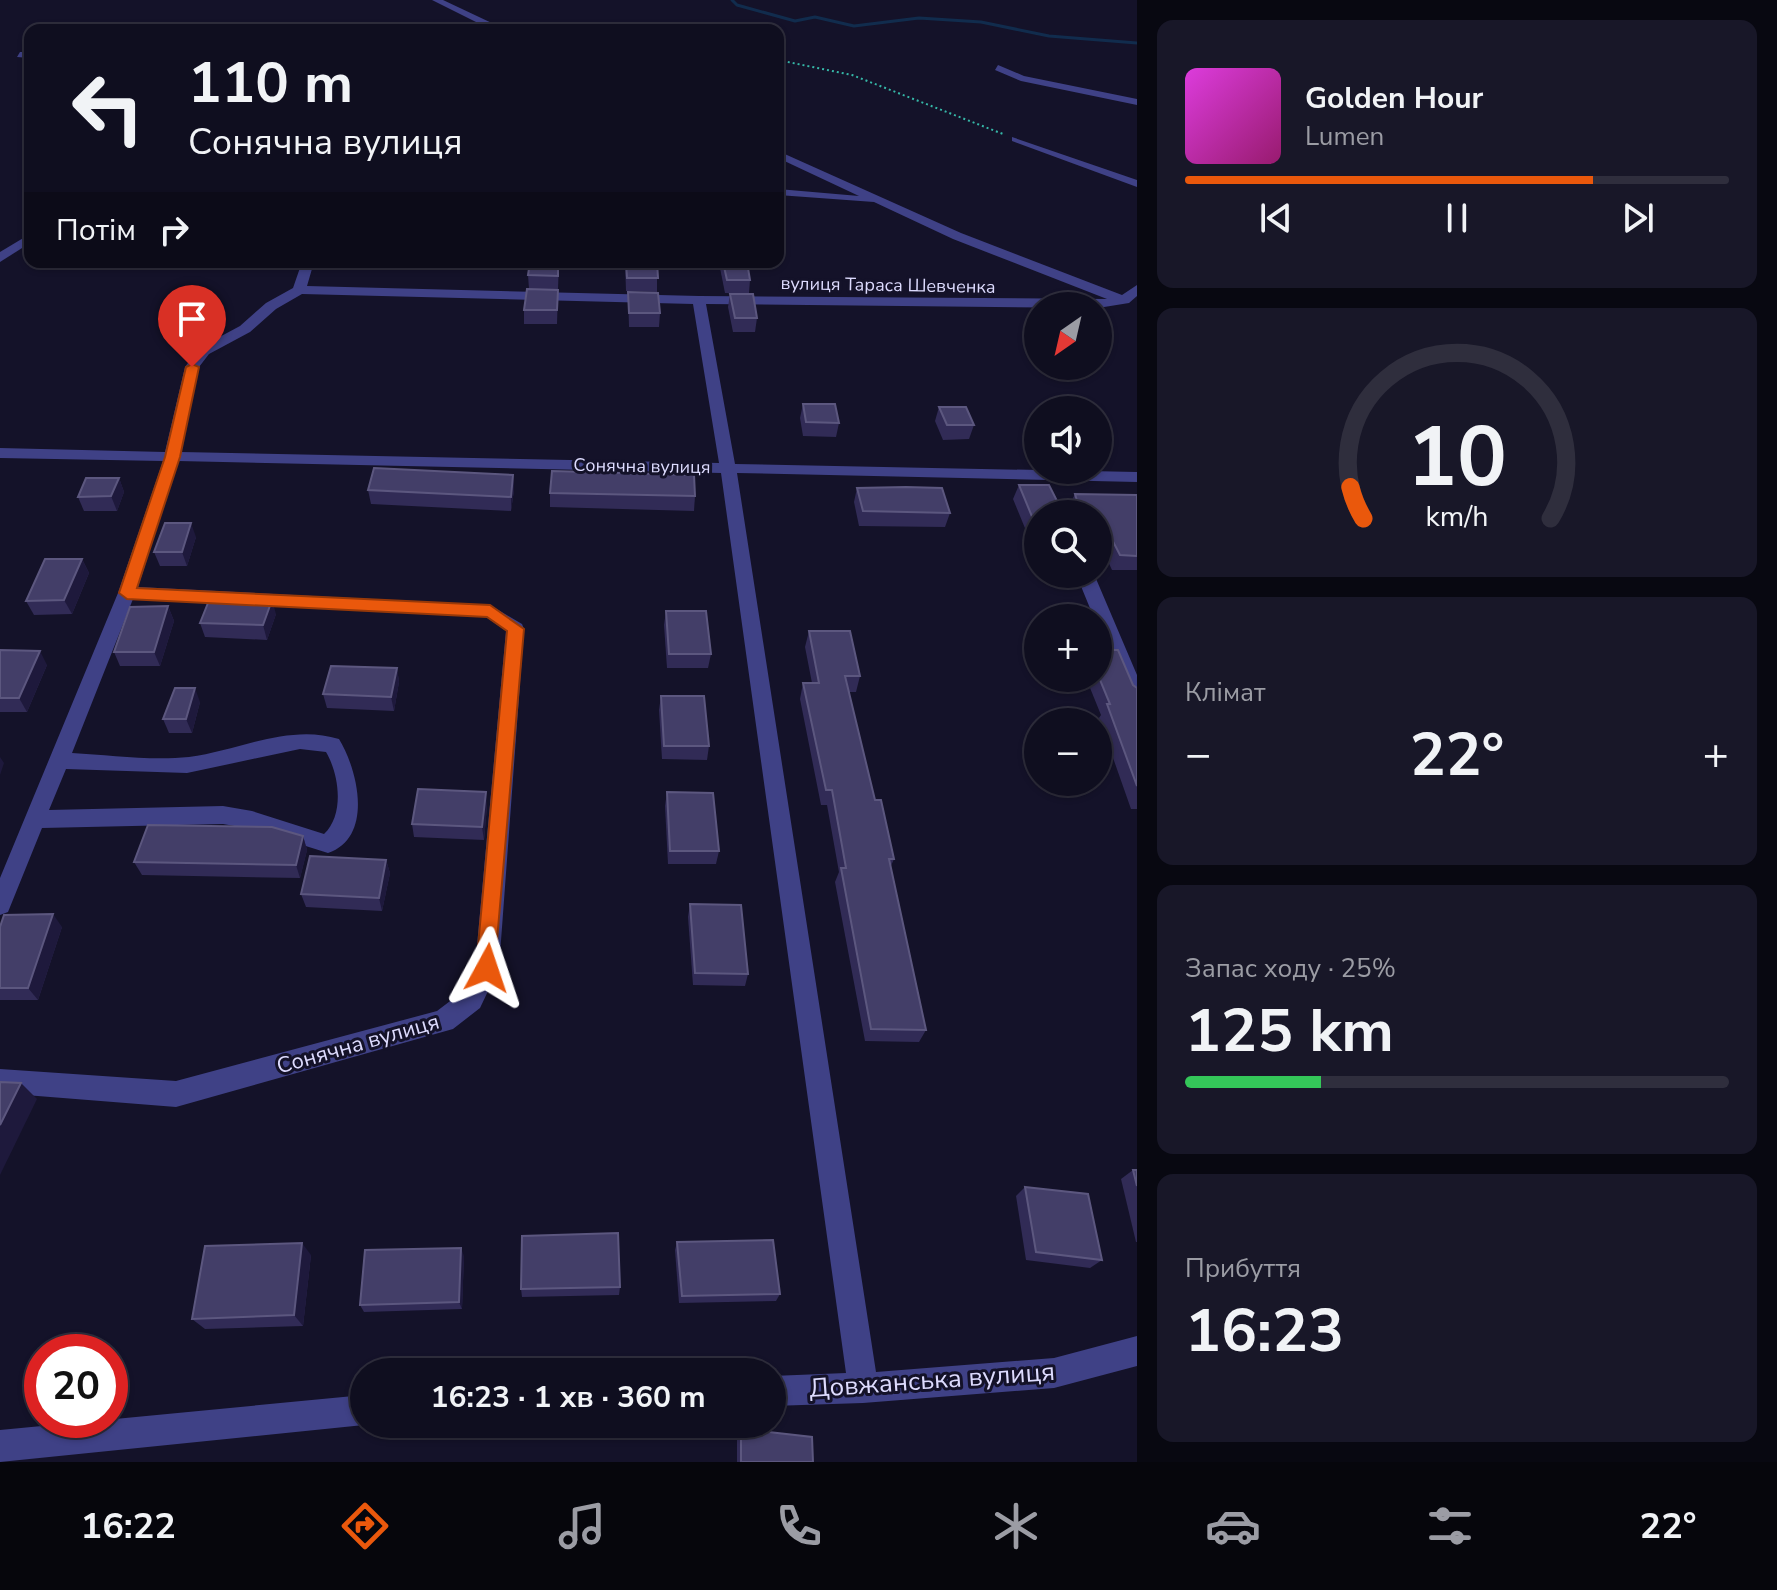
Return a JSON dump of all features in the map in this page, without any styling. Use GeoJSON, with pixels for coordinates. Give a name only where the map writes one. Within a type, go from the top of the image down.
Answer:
{"type":"FeatureCollection","features":[{"type":"Feature","properties":{"kind":"street"},"geometry":{"type":"LineString","coordinates":[[436,0],[486,24]]}},
{"type":"Feature","properties":{"kind":"street"},"geometry":{"type":"LineString","coordinates":[[998,68],[1021,78],[1137,102]]}},
{"type":"Feature","properties":{"kind":"street"},"geometry":{"type":"LineString","coordinates":[[1016,139],[1137,184]]}},
{"type":"Feature","properties":{"kind":"street","name":"вулиця Тараса Шевченка"},"geometry":{"type":"LineString","coordinates":[[784,157],[957,236],[1130,303]]}},
{"type":"Feature","properties":{"kind":"street","name":"вулиця Тараса Шевченка"},"geometry":{"type":"LineString","coordinates":[[784,192],[878,200]]}},
{"type":"Feature","properties":{"kind":"street"},"geometry":{"type":"LineString","coordinates":[[0,258],[24,242]]}},
{"type":"Feature","properties":{"kind":"street"},"geometry":{"type":"LineString","coordinates":[[0,905],[56,761],[127,593],[172,457],[192,367],[204,351],[245,329],[271,306],[299,290],[306,268]]}},
{"type":"Feature","properties":{"kind":"street"},"geometry":{"type":"LineString","coordinates":[[1130,303],[1137,289]]}},
{"type":"Feature","properties":{"kind":"street","name":"вулиця Тараса Шевченка"},"geometry":{"type":"LineString","coordinates":[[299,290],[699,300],[1130,303]]}},
{"type":"Feature","properties":{"kind":"street"},"geometry":{"type":"LineString","coordinates":[[699,300],[728,467]]}},
{"type":"Feature","properties":{"kind":"street","name":"Сонячна вулиця"},"geometry":{"type":"LineString","coordinates":[[0,453],[728,467],[1047,482],[1137,477]]}},
{"type":"Feature","properties":{"kind":"street","name":"Сонячна вулиця"},"geometry":{"type":"LineString","coordinates":[[728,467],[863,1388]]}},
{"type":"Feature","properties":{"kind":"street"},"geometry":{"type":"LineString","coordinates":[[1091,588],[1137,698]]}},
{"type":"Feature","properties":{"kind":"street","name":"Сонячна вулиця"},"geometry":{"type":"LineString","coordinates":[[0,1081],[176,1094],[444,1021],[471,1000],[487,968],[515,629],[490,611],[127,593]]}},
{"type":"Feature","properties":{"kind":"street"},"geometry":{"type":"LineString","coordinates":[[1118,655],[1137,662]]}},
{"type":"Feature","properties":{"kind":"street"},"geometry":{"type":"LineString","coordinates":[[35,819],[223,815],[252,820],[328,844],[337,838],[343,825],[348,790],[345,768],[332,745],[300,741],[187,765],[56,761]]}},
{"type":"Feature","properties":{"kind":"street","name":"Довжанська вулиця"},"geometry":{"type":"LineString","coordinates":[[786,1391],[863,1388],[1054,1373],[1137,1351]]}},
{"type":"Feature","properties":{"kind":"street"},"geometry":{"type":"LineString","coordinates":[[0,1446],[350,1411]]}},
{"type":"Feature","properties":{"kind":"path"},"geometry":{"type":"LineString","coordinates":[[784,61],[852,75],[931,103],[1016,139]]}},
{"type":"Feature","properties":{"kind":"building"},"geometry":{"type":"Polygon","coordinates":[[[529,268],[558,268],[558,276],[528,275],[529,268]]]}},
{"type":"Feature","properties":{"kind":"building"},"geometry":{"type":"Polygon","coordinates":[[[626,268],[657,268],[658,278],[627,278],[626,268]]]}},
{"type":"Feature","properties":{"kind":"building"},"geometry":{"type":"Polygon","coordinates":[[[724,268],[748,268],[750,280],[727,280],[724,268]]]}},
{"type":"Feature","properties":{"kind":"building"},"geometry":{"type":"Polygon","coordinates":[[[527,289],[558,290],[557,310],[524,310],[527,289]]]}},
{"type":"Feature","properties":{"kind":"building"},"geometry":{"type":"Polygon","coordinates":[[[628,292],[658,293],[660,313],[629,313],[628,292]]]}},
{"type":"Feature","properties":{"kind":"building"},"geometry":{"type":"Polygon","coordinates":[[[730,294],[753,294],[757,318],[735,318],[730,294]]]}},
{"type":"Feature","properties":{"kind":"building"},"geometry":{"type":"Polygon","coordinates":[[[200,304],[191,327],[165,328],[174,305],[200,304]]]}},
{"type":"Feature","properties":{"kind":"building"},"geometry":{"type":"Polygon","coordinates":[[[803,404],[835,404],[839,423],[806,422],[803,404]]]}},
{"type":"Feature","properties":{"kind":"building"},"geometry":{"type":"Polygon","coordinates":[[[939,407],[966,407],[974,425],[947,425],[939,407]]]}},
{"type":"Feature","properties":{"kind":"building"},"geometry":{"type":"Polygon","coordinates":[[[374,468],[513,475],[511,497],[368,490],[374,468]]]}},
{"type":"Feature","properties":{"kind":"building"},"geometry":{"type":"Polygon","coordinates":[[[552,471],[694,475],[695,496],[550,493],[552,471]]]}},
{"type":"Feature","properties":{"kind":"building"},"geometry":{"type":"Polygon","coordinates":[[[86,478],[119,478],[111,496],[78,497],[86,478]]]}},
{"type":"Feature","properties":{"kind":"building"},"geometry":{"type":"Polygon","coordinates":[[[1019,485],[1049,485],[1056,500],[1025,500],[1019,485]]]}},
{"type":"Feature","properties":{"kind":"building"},"geometry":{"type":"Polygon","coordinates":[[[857,488],[942,488],[950,513],[863,511],[857,488]]]}},
{"type":"Feature","properties":{"kind":"building"},"geometry":{"type":"Polygon","coordinates":[[[1075,494],[1137,495],[1137,556],[1120,555],[1112,539],[1112,500],[1077,500],[1075,494]]]}},
{"type":"Feature","properties":{"kind":"building"},"geometry":{"type":"Polygon","coordinates":[[[165,523],[191,523],[182,552],[154,552],[165,523]]]}},
{"type":"Feature","properties":{"kind":"building"},"geometry":{"type":"Polygon","coordinates":[[[45,559],[82,559],[64,600],[26,601],[45,559]]]}},
{"type":"Feature","properties":{"kind":"building"},"geometry":{"type":"Polygon","coordinates":[[[210,598],[272,600],[263,625],[200,623],[210,598]]]}},
{"type":"Feature","properties":{"kind":"building"},"geometry":{"type":"Polygon","coordinates":[[[168,606],[154,652],[114,652],[130,607],[168,606]]]}},
{"type":"Feature","properties":{"kind":"building"},"geometry":{"type":"Polygon","coordinates":[[[666,611],[706,611],[711,654],[669,654],[666,611]]]}},
{"type":"Feature","properties":{"kind":"building"},"geometry":{"type":"Polygon","coordinates":[[[809,631],[850,631],[860,676],[845,676],[875,800],[881,800],[894,859],[889,859],[926,1030],[871,1029],[841,868],[846,868],[832,790],[826,790],[803,683],[819,683],[809,631]]]}},
{"type":"Feature","properties":{"kind":"building"},"geometry":{"type":"Polygon","coordinates":[[[0,650],[40,651],[19,698],[0,698],[0,650]]]}},
{"type":"Feature","properties":{"kind":"building"},"geometry":{"type":"Polygon","coordinates":[[[1112,650],[1118,650],[1137,688],[1137,786],[1112,718],[1112,708],[1107,704],[1110,704],[1105,692],[1112,692],[1112,650]]]}},
{"type":"Feature","properties":{"kind":"building"},"geometry":{"type":"Polygon","coordinates":[[[331,666],[397,668],[391,697],[323,694],[331,666]]]}},
{"type":"Feature","properties":{"kind":"building"},"geometry":{"type":"Polygon","coordinates":[[[175,688],[195,688],[186,719],[163,719],[175,688]]]}},
{"type":"Feature","properties":{"kind":"building"},"geometry":{"type":"Polygon","coordinates":[[[661,696],[704,696],[709,746],[664,746],[661,696]]]}},
{"type":"Feature","properties":{"kind":"building"},"geometry":{"type":"Polygon","coordinates":[[[418,789],[486,792],[482,827],[412,824],[418,789]]]}},
{"type":"Feature","properties":{"kind":"building"},"geometry":{"type":"Polygon","coordinates":[[[667,792],[713,793],[719,851],[670,851],[667,792]]]}},
{"type":"Feature","properties":{"kind":"building"},"geometry":{"type":"Polygon","coordinates":[[[148,825],[272,827],[303,836],[296,865],[134,862],[148,825]]]}},
{"type":"Feature","properties":{"kind":"building"},"geometry":{"type":"Polygon","coordinates":[[[310,856],[386,860],[379,898],[301,894],[310,856]]]}},
{"type":"Feature","properties":{"kind":"building"},"geometry":{"type":"Polygon","coordinates":[[[690,904],[741,905],[748,974],[695,973],[690,904]]]}},
{"type":"Feature","properties":{"kind":"building"},"geometry":{"type":"Polygon","coordinates":[[[53,914],[28,988],[0,988],[0,927],[4,915],[53,914]]]}},
{"type":"Feature","properties":{"kind":"building"},"geometry":{"type":"Polygon","coordinates":[[[0,1082],[21,1083],[0,1125],[0,1082]]]}},
{"type":"Feature","properties":{"kind":"building"},"geometry":{"type":"Polygon","coordinates":[[[1025,1187],[1088,1194],[1102,1260],[1036,1252],[1025,1187]]]}},
{"type":"Feature","properties":{"kind":"building"},"geometry":{"type":"Polygon","coordinates":[[[618,1233],[620,1287],[521,1289],[522,1236],[618,1233]]]}},
{"type":"Feature","properties":{"kind":"building"},"geometry":{"type":"Polygon","coordinates":[[[773,1240],[780,1294],[682,1296],[677,1242],[773,1240]]]}},
{"type":"Feature","properties":{"kind":"building"},"geometry":{"type":"Polygon","coordinates":[[[302,1243],[294,1315],[192,1319],[205,1246],[302,1243]]]}},
{"type":"Feature","properties":{"kind":"building"},"geometry":{"type":"Polygon","coordinates":[[[461,1248],[459,1302],[360,1305],[365,1250],[461,1248]]]}},
{"type":"Feature","properties":{"kind":"building"},"geometry":{"type":"Polygon","coordinates":[[[786,1434],[812,1437],[813,1462],[741,1462],[741,1438],[786,1438],[786,1434]]]}},
{"type":"Feature","properties":{"kind":"waterway"},"geometry":{"type":"LineString","coordinates":[[732,0],[737,5],[795,21],[815,17],[854,26],[919,18],[981,22],[1049,36],[1137,43]]}},
{"type":"Feature","properties":{"kind":"route"},"geometry":{"type":"LineString","coordinates":[[192,367],[172,457],[127,593],[490,611],[515,629],[487,968]]}}]}
